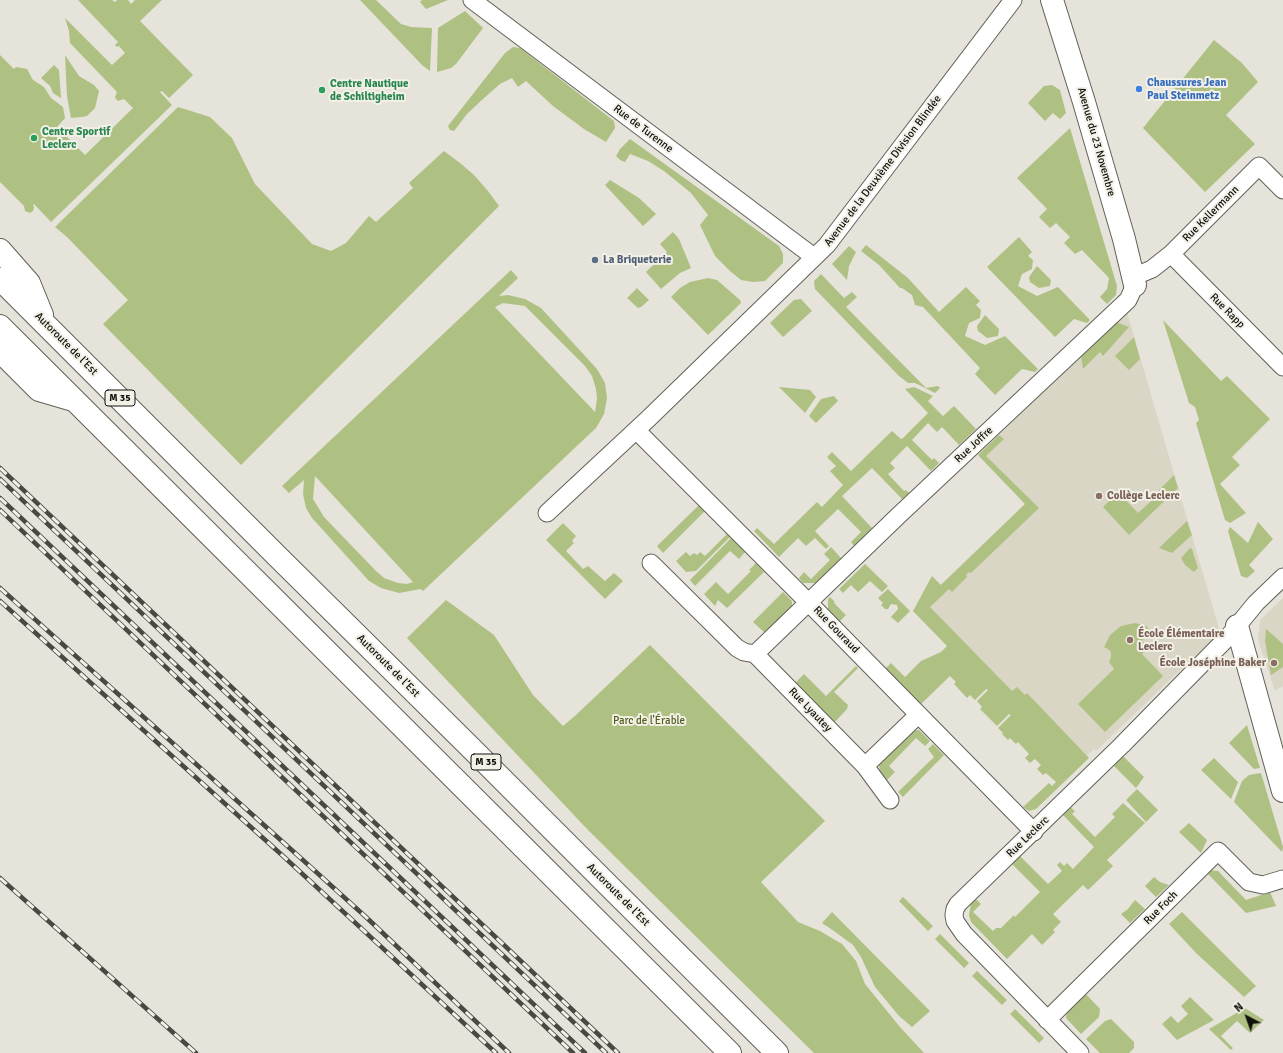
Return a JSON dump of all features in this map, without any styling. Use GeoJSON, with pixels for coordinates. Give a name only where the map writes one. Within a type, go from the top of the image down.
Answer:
{"type":"FeatureCollection","features":[{"type":"Feature","properties":{"kind":"main road","name":"Avenue du 23 Novembre"},"geometry":{"type":"LineString","coordinates":[[1052,0],[1084,102],[1124,239],[1134,281]]}},
{"type":"Feature","properties":{"kind":"main road"},"geometry":{"type":"LineString","coordinates":[[0,250],[29,283],[46,324]]}},
{"type":"Feature","properties":{"kind":"main road","name":"Autoroute de l’Est"},"geometry":{"type":"LineString","coordinates":[[0,279],[777,1053]]}},
{"type":"Feature","properties":{"kind":"main road"},"geometry":{"type":"LineString","coordinates":[[0,326],[730,1053]]}},
{"type":"Feature","properties":{"kind":"main road"},"geometry":{"type":"LineString","coordinates":[[0,351],[39,390],[74,400]]}},
{"type":"Feature","properties":{"kind":"main road"},"geometry":{"type":"LineString","coordinates":[[1237,626],[1283,792]]}},
{"type":"Feature","properties":{"kind":"street","name":"Rue de Turenne"},"geometry":{"type":"LineString","coordinates":[[472,0],[814,257]]}},
{"type":"Feature","properties":{"kind":"street","name":"Avenue de la Deuxième Division Blindée"},"geometry":{"type":"LineString","coordinates":[[547,513],[636,430],[827,245],[1013,0]]}},
{"type":"Feature","properties":{"kind":"street","name":"Rue Kellermann"},"geometry":{"type":"LineString","coordinates":[[1134,281],[1171,254],[1259,166],[1283,190]]}},
{"type":"Feature","properties":{"kind":"street","name":"Rue Rapp"},"geometry":{"type":"LineString","coordinates":[[1171,254],[1283,368]]}},
{"type":"Feature","properties":{"kind":"street","name":"Rue Joffre"},"geometry":{"type":"LineString","coordinates":[[809,603],[898,516],[1128,300],[1134,281]]}},
{"type":"Feature","properties":{"kind":"street","name":"Rue Gouraud"},"geometry":{"type":"LineString","coordinates":[[636,430],[809,603],[1034,832]]}},
{"type":"Feature","properties":{"kind":"street","name":"Rue Lyautey"},"geometry":{"type":"LineString","coordinates":[[652,563],[737,648],[744,652],[755,654],[865,766],[890,800]]}},
{"type":"Feature","properties":{"kind":"street","name":"Rue Leclerc"},"geometry":{"type":"LineString","coordinates":[[1080,1053],[964,934],[955,921],[954,915],[958,904],[1034,832],[1127,740],[1218,647],[1256,603],[1283,577]]}},
{"type":"Feature","properties":{"kind":"street"},"geometry":{"type":"LineString","coordinates":[[755,654],[809,603]]}},
{"type":"Feature","properties":{"kind":"street"},"geometry":{"type":"LineString","coordinates":[[865,766],[918,715]]}},
{"type":"Feature","properties":{"kind":"street","name":"Rue Foch"},"geometry":{"type":"LineString","coordinates":[[1047,1020],[1218,851],[1249,882],[1263,885],[1283,879]]}},
{"type":"Feature","properties":{"kind":"shaded area","name":"Collège Leclerc"},"geometry":{"type":"Polygon","coordinates":[[[1127,312],[1220,632],[1096,751],[1094,749],[1087,755],[1089,758],[963,662],[913,611],[1025,504],[978,455],[1127,312]]]}},
{"type":"Feature","properties":{"kind":"shaded area","name":"École Joséphine Baker"},"geometry":{"type":"Polygon","coordinates":[[[1283,598],[1283,686],[1275,691],[1258,640],[1260,620],[1283,598]]]}},
{"type":"Feature","properties":{"kind":"green space","name":"Centre Sportif Leclerc"},"geometry":{"type":"Polygon","coordinates":[[[78,0],[112,0],[115,2],[117,0],[128,0],[131,4],[135,0],[162,0],[140,21],[193,75],[169,98],[162,91],[160,92],[172,105],[51,222],[34,204],[33,211],[30,213],[25,211],[24,206],[0,182],[0,55],[14,69],[16,67],[27,69],[33,80],[44,87],[51,98],[63,107],[65,118],[57,127],[85,155],[133,108],[124,99],[118,101],[116,99],[115,97],[117,92],[70,43],[69,31],[65,18],[112,65],[125,53],[119,46],[117,47],[115,45],[118,42],[78,0]]]}},
{"type":"Feature","properties":{"kind":"green space"},"geometry":{"type":"Polygon","coordinates":[[[360,0],[376,0],[401,24],[411,27],[432,28],[430,71],[422,65],[360,0]]]}},
{"type":"Feature","properties":{"kind":"green space"},"geometry":{"type":"Polygon","coordinates":[[[422,0],[448,0],[426,9],[420,2],[422,0]]]}},
{"type":"Feature","properties":{"kind":"green space"},"geometry":{"type":"Polygon","coordinates":[[[465,11],[483,28],[456,64],[451,68],[437,72],[438,28],[465,11]]]}},
{"type":"Feature","properties":{"kind":"green space"},"geometry":{"type":"Polygon","coordinates":[[[1214,40],[1242,63],[1258,82],[1226,115],[1255,144],[1205,192],[1143,128],[1214,40]]]}},
{"type":"Feature","properties":{"kind":"green space"},"geometry":{"type":"Polygon","coordinates":[[[513,47],[520,48],[614,121],[615,128],[606,142],[584,129],[553,106],[526,81],[518,87],[512,78],[500,84],[483,99],[467,114],[454,131],[450,130],[448,126],[505,53],[513,47]]]}},
{"type":"Feature","properties":{"kind":"green space"},"geometry":{"type":"Polygon","coordinates":[[[65,55],[79,76],[94,85],[99,91],[95,108],[87,116],[71,118],[67,96],[65,55]]]}},
{"type":"Feature","properties":{"kind":"green space"},"geometry":{"type":"Polygon","coordinates":[[[54,65],[59,70],[61,98],[53,93],[50,86],[41,78],[54,65]]]}},
{"type":"Feature","properties":{"kind":"green space"},"geometry":{"type":"Polygon","coordinates":[[[1052,85],[1060,90],[1066,113],[1060,119],[1053,113],[1045,121],[1028,103],[1044,86],[1052,85]]]}},
{"type":"Feature","properties":{"kind":"green space"},"geometry":{"type":"Polygon","coordinates":[[[178,107],[210,117],[232,138],[255,184],[312,244],[331,251],[346,243],[369,216],[376,222],[413,188],[409,183],[444,151],[474,175],[499,206],[241,465],[103,324],[128,300],[67,237],[55,227],[178,107]]]}},
{"type":"Feature","properties":{"kind":"green space"},"geometry":{"type":"Polygon","coordinates":[[[1070,128],[1117,286],[1116,295],[1107,304],[1100,297],[1107,289],[1109,278],[1082,250],[1075,254],[1064,243],[1070,237],[1056,223],[1050,228],[1039,217],[1047,209],[1017,178],[1070,128]]]}},
{"type":"Feature","properties":{"kind":"green space"},"geometry":{"type":"Polygon","coordinates":[[[630,139],[779,246],[783,254],[783,263],[765,281],[753,282],[741,280],[715,256],[700,225],[708,215],[691,193],[664,171],[648,161],[630,154],[625,162],[616,156],[620,149],[630,139]]]}},
{"type":"Feature","properties":{"kind":"green space"},"geometry":{"type":"Polygon","coordinates":[[[610,180],[639,198],[656,214],[643,226],[605,185],[610,180]]]}},
{"type":"Feature","properties":{"kind":"green space"},"geometry":{"type":"Polygon","coordinates":[[[673,232],[679,239],[691,268],[680,273],[661,289],[646,272],[667,252],[660,244],[673,232]]]}},
{"type":"Feature","properties":{"kind":"green space"},"geometry":{"type":"Polygon","coordinates":[[[1019,237],[1032,252],[1028,256],[1033,260],[1032,269],[1022,274],[1018,286],[1037,296],[1058,287],[1090,320],[1087,323],[1074,319],[1055,337],[987,267],[1019,237]]]}},
{"type":"Feature","properties":{"kind":"green space"},"geometry":{"type":"Polygon","coordinates":[[[866,245],[908,278],[939,312],[966,287],[980,301],[976,305],[981,310],[980,318],[969,323],[965,336],[985,345],[1005,336],[1038,369],[1035,372],[1022,369],[995,395],[975,374],[980,368],[923,307],[915,305],[912,295],[900,288],[879,265],[861,251],[866,245]]]}},
{"type":"Feature","properties":{"kind":"green space"},"geometry":{"type":"Polygon","coordinates":[[[849,246],[856,252],[849,266],[847,280],[832,264],[849,246]]]}},
{"type":"Feature","properties":{"kind":"green space"},"geometry":{"type":"Polygon","coordinates":[[[1037,266],[1051,280],[1050,286],[1039,288],[1030,282],[1029,277],[1037,266]]]}},
{"type":"Feature","properties":{"kind":"green space"},"geometry":{"type":"Polygon","coordinates":[[[511,270],[518,278],[499,296],[508,295],[525,299],[541,308],[597,369],[605,383],[607,398],[604,414],[596,428],[423,591],[421,589],[399,593],[381,588],[369,581],[312,518],[306,508],[303,494],[304,480],[289,493],[282,486],[511,270]],[[503,303],[495,307],[595,412],[597,399],[596,389],[592,376],[585,366],[525,306],[503,303]],[[315,476],[313,499],[324,517],[384,578],[398,583],[407,584],[413,582],[315,476]]]}},
{"type":"Feature","properties":{"kind":"green space"},"geometry":{"type":"Polygon","coordinates":[[[821,274],[844,298],[852,292],[857,297],[846,307],[926,388],[938,386],[940,388],[935,393],[915,383],[908,383],[899,376],[815,289],[814,281],[821,274]]]}},
{"type":"Feature","properties":{"kind":"green space"},"geometry":{"type":"Polygon","coordinates":[[[708,278],[717,280],[740,300],[741,303],[708,335],[671,297],[680,288],[690,282],[708,278]]]}},
{"type":"Feature","properties":{"kind":"green space"},"geometry":{"type":"Polygon","coordinates":[[[637,288],[649,300],[638,308],[627,298],[637,288]]]}},
{"type":"Feature","properties":{"kind":"green space"},"geometry":{"type":"Polygon","coordinates":[[[801,299],[812,311],[783,337],[770,323],[794,300],[801,299]]]}},
{"type":"Feature","properties":{"kind":"green space"},"geometry":{"type":"Polygon","coordinates":[[[985,315],[999,329],[998,336],[987,338],[978,331],[977,326],[985,315]]]}},
{"type":"Feature","properties":{"kind":"green space"},"geometry":{"type":"Polygon","coordinates":[[[1163,320],[1221,381],[1227,376],[1270,419],[1232,457],[1240,465],[1220,484],[1246,513],[1230,523],[1225,520],[1196,423],[1199,420],[1195,407],[1189,403],[1163,320]]]}},
{"type":"Feature","properties":{"kind":"green space"},"geometry":{"type":"Polygon","coordinates":[[[1116,322],[1129,327],[1103,356],[1100,352],[1083,369],[1081,356],[1116,322]]]}},
{"type":"Feature","properties":{"kind":"green space"},"geometry":{"type":"Polygon","coordinates":[[[1134,337],[1140,359],[1129,370],[1115,356],[1134,337]]]}},
{"type":"Feature","properties":{"kind":"green space"},"geometry":{"type":"Polygon","coordinates":[[[779,387],[810,390],[816,397],[805,413],[779,387]]]}},
{"type":"Feature","properties":{"kind":"green space"},"geometry":{"type":"Polygon","coordinates":[[[914,387],[933,396],[928,401],[943,416],[954,406],[976,429],[959,445],[942,427],[937,432],[928,423],[912,440],[932,460],[934,458],[939,463],[931,471],[907,446],[890,463],[895,468],[888,474],[904,491],[906,490],[909,493],[902,499],[872,468],[842,496],[872,528],[854,546],[851,542],[861,532],[838,509],[815,531],[829,546],[826,549],[815,538],[806,546],[798,538],[779,557],[754,531],[757,528],[774,544],[817,502],[822,507],[843,485],[830,471],[836,466],[827,457],[832,452],[851,471],[892,431],[901,439],[903,438],[928,413],[905,389],[914,387]]]}},
{"type":"Feature","properties":{"kind":"green space"},"geometry":{"type":"Polygon","coordinates":[[[834,396],[838,401],[816,423],[809,416],[821,399],[834,396]]]}},
{"type":"Feature","properties":{"kind":"green space"},"geometry":{"type":"Polygon","coordinates":[[[999,435],[1004,439],[986,456],[1039,508],[971,573],[969,572],[966,575],[967,577],[952,592],[949,589],[930,607],[1012,691],[1017,687],[1025,695],[1027,693],[1089,758],[1036,809],[1029,811],[1023,807],[1049,783],[1052,786],[1056,782],[1046,773],[1043,775],[1037,769],[1041,765],[1035,759],[1030,763],[1025,758],[1029,754],[1018,742],[1016,744],[1010,738],[1008,740],[1002,734],[1003,733],[998,728],[1011,715],[1009,714],[997,726],[980,709],[982,707],[977,701],[988,690],[986,689],[975,700],[970,695],[967,698],[954,684],[956,682],[950,676],[920,705],[885,669],[891,663],[905,677],[921,661],[941,652],[947,646],[913,611],[932,576],[941,585],[1025,504],[978,455],[999,435]]]}},
{"type":"Feature","properties":{"kind":"green space"},"geometry":{"type":"Polygon","coordinates":[[[1174,475],[1178,488],[1129,535],[1103,507],[1118,492],[1138,513],[1160,493],[1159,490],[1174,475]]]}},
{"type":"Feature","properties":{"kind":"green space"},"geometry":{"type":"Polygon","coordinates":[[[699,505],[705,511],[663,553],[657,546],[699,505]]]}},
{"type":"Feature","properties":{"kind":"green space"},"geometry":{"type":"Polygon","coordinates":[[[1187,521],[1192,535],[1172,553],[1159,548],[1187,521]]]}},
{"type":"Feature","properties":{"kind":"green space"},"geometry":{"type":"Polygon","coordinates":[[[1258,522],[1273,539],[1249,565],[1255,571],[1247,578],[1241,576],[1228,531],[1230,527],[1248,543],[1258,522]]]}},
{"type":"Feature","properties":{"kind":"green space"},"geometry":{"type":"Polygon","coordinates":[[[563,523],[576,536],[572,541],[574,543],[566,551],[583,569],[588,566],[605,581],[614,573],[623,581],[605,599],[546,540],[563,523]]]}},
{"type":"Feature","properties":{"kind":"green space"},"geometry":{"type":"Polygon","coordinates":[[[727,534],[730,537],[696,571],[686,572],[676,561],[686,552],[690,556],[694,553],[697,555],[700,552],[705,556],[727,534]]]}},
{"type":"Feature","properties":{"kind":"green space"},"geometry":{"type":"Polygon","coordinates":[[[731,538],[745,552],[739,559],[730,551],[695,586],[690,580],[731,538]]]}},
{"type":"Feature","properties":{"kind":"green space"},"geometry":{"type":"Polygon","coordinates":[[[831,547],[841,558],[816,583],[803,583],[799,578],[804,572],[811,579],[830,560],[824,554],[831,547]]]}},
{"type":"Feature","properties":{"kind":"green space"},"geometry":{"type":"Polygon","coordinates":[[[1190,548],[1192,549],[1198,568],[1194,572],[1185,565],[1181,558],[1190,548]]]}},
{"type":"Feature","properties":{"kind":"green space"},"geometry":{"type":"Polygon","coordinates":[[[756,563],[764,572],[727,608],[718,600],[715,606],[704,594],[716,582],[728,594],[751,571],[749,570],[756,563]]]}},
{"type":"Feature","properties":{"kind":"green space"},"geometry":{"type":"Polygon","coordinates":[[[865,564],[888,586],[882,592],[870,581],[858,592],[851,585],[843,593],[839,589],[865,564]]]}},
{"type":"Feature","properties":{"kind":"green space"},"geometry":{"type":"Polygon","coordinates":[[[888,589],[910,611],[898,623],[891,617],[898,609],[897,605],[891,604],[888,609],[885,609],[881,605],[883,603],[878,598],[888,589]]]}},
{"type":"Feature","properties":{"kind":"green space"},"geometry":{"type":"Polygon","coordinates":[[[783,592],[792,601],[792,609],[766,634],[753,622],[783,592]]]}},
{"type":"Feature","properties":{"kind":"green space"},"geometry":{"type":"Polygon","coordinates":[[[830,597],[846,615],[839,622],[828,611],[828,599],[830,597]]]}},
{"type":"Feature","properties":{"kind":"green space","name":"Parc de l'Érable"},"geometry":{"type":"Polygon","coordinates":[[[446,600],[494,635],[533,695],[563,726],[650,645],[825,821],[761,882],[798,922],[820,931],[842,944],[856,961],[865,984],[900,1027],[924,1053],[814,1053],[588,830],[407,638],[446,600]]]}},
{"type":"Feature","properties":{"kind":"green space"},"geometry":{"type":"Polygon","coordinates":[[[1135,623],[1146,626],[1151,631],[1142,641],[1147,645],[1147,649],[1142,654],[1163,676],[1105,732],[1078,704],[1114,669],[1109,662],[1111,652],[1104,647],[1110,635],[1121,626],[1135,623]]]}},
{"type":"Feature","properties":{"kind":"green space"},"geometry":{"type":"Polygon","coordinates":[[[1266,629],[1283,644],[1283,667],[1271,675],[1265,641],[1266,629]]]}},
{"type":"Feature","properties":{"kind":"green space"},"geometry":{"type":"Polygon","coordinates":[[[856,666],[858,668],[834,692],[848,705],[847,709],[833,724],[793,685],[804,674],[826,696],[856,666]]]}},
{"type":"Feature","properties":{"kind":"green space"},"geometry":{"type":"Polygon","coordinates":[[[1247,725],[1260,768],[1254,769],[1229,743],[1247,725]]]}},
{"type":"Feature","properties":{"kind":"green space"},"geometry":{"type":"Polygon","coordinates":[[[919,730],[930,741],[925,746],[916,738],[889,766],[895,772],[887,780],[880,774],[879,763],[911,731],[919,730]]]}},
{"type":"Feature","properties":{"kind":"green space"},"geometry":{"type":"Polygon","coordinates":[[[933,744],[944,755],[903,797],[898,792],[934,757],[928,749],[933,744]]]}},
{"type":"Feature","properties":{"kind":"green space"},"geometry":{"type":"Polygon","coordinates":[[[1122,755],[1144,777],[1136,788],[1113,765],[1122,755]]]}},
{"type":"Feature","properties":{"kind":"green space"},"geometry":{"type":"Polygon","coordinates":[[[1214,758],[1238,782],[1231,799],[1201,770],[1214,758]]]}},
{"type":"Feature","properties":{"kind":"green space"},"geometry":{"type":"Polygon","coordinates":[[[1261,773],[1283,847],[1282,852],[1234,802],[1242,781],[1249,775],[1261,773]]]}},
{"type":"Feature","properties":{"kind":"green space"},"geometry":{"type":"Polygon","coordinates":[[[1137,789],[1158,810],[1146,822],[1126,800],[1137,789]]]}},
{"type":"Feature","properties":{"kind":"green space"},"geometry":{"type":"Polygon","coordinates":[[[1123,803],[1145,823],[1107,860],[1113,866],[1088,890],[1083,885],[1053,914],[1061,922],[1053,930],[1055,932],[1042,945],[1032,934],[1007,959],[971,922],[969,915],[971,904],[976,899],[981,904],[973,912],[993,931],[996,928],[1001,928],[1014,915],[1015,917],[1040,892],[1012,864],[1020,856],[1048,884],[1062,871],[1057,865],[1060,862],[1064,866],[1067,863],[1073,869],[1094,847],[1062,814],[1070,807],[1075,811],[1072,814],[1095,837],[1115,817],[1112,814],[1123,803]]]}},
{"type":"Feature","properties":{"kind":"green space"},"geometry":{"type":"Polygon","coordinates":[[[1189,823],[1207,840],[1201,853],[1179,832],[1189,823]]]}},
{"type":"Feature","properties":{"kind":"green space"},"geometry":{"type":"Polygon","coordinates":[[[1208,870],[1218,871],[1246,900],[1270,892],[1276,906],[1246,913],[1206,872],[1208,870]]]}},
{"type":"Feature","properties":{"kind":"green space"},"geometry":{"type":"Polygon","coordinates":[[[1154,877],[1160,882],[1169,885],[1156,897],[1145,886],[1154,877]]]}},
{"type":"Feature","properties":{"kind":"green space"},"geometry":{"type":"Polygon","coordinates":[[[903,897],[933,926],[928,931],[899,901],[903,897]]]}},
{"type":"Feature","properties":{"kind":"green space"},"geometry":{"type":"Polygon","coordinates":[[[1135,900],[1145,909],[1130,923],[1121,914],[1128,909],[1135,900]]]}},
{"type":"Feature","properties":{"kind":"green space"},"geometry":{"type":"Polygon","coordinates":[[[832,912],[930,1011],[912,1027],[899,1016],[875,987],[861,957],[853,945],[822,923],[832,912]]]}},
{"type":"Feature","properties":{"kind":"green space"},"geometry":{"type":"Polygon","coordinates":[[[1182,912],[1256,986],[1244,997],[1196,953],[1169,924],[1182,912]]]}},
{"type":"Feature","properties":{"kind":"green space"},"geometry":{"type":"Polygon","coordinates":[[[940,934],[969,963],[964,968],[935,939],[940,934]]]}},
{"type":"Feature","properties":{"kind":"green space"},"geometry":{"type":"Polygon","coordinates":[[[977,971],[1007,1000],[1002,1005],[972,976],[977,971]]]}},
{"type":"Feature","properties":{"kind":"green space"},"geometry":{"type":"Polygon","coordinates":[[[1084,992],[1100,1009],[1099,1017],[1081,1034],[1066,1018],[1067,1009],[1084,992]]]}},
{"type":"Feature","properties":{"kind":"green space"},"geometry":{"type":"Polygon","coordinates":[[[1190,997],[1214,1020],[1177,1040],[1162,1024],[1171,1016],[1178,1023],[1188,1014],[1181,1006],[1190,997]]]}},
{"type":"Feature","properties":{"kind":"green space"},"geometry":{"type":"Polygon","coordinates":[[[1245,1008],[1264,1020],[1250,1033],[1237,1021],[1221,1036],[1233,1048],[1231,1050],[1209,1029],[1245,1008]]]}},
{"type":"Feature","properties":{"kind":"green space"},"geometry":{"type":"Polygon","coordinates":[[[1015,1009],[1044,1038],[1039,1043],[1010,1014],[1015,1009]]]}},
{"type":"Feature","properties":{"kind":"green space"},"geometry":{"type":"Polygon","coordinates":[[[1111,1019],[1134,1042],[1134,1048],[1129,1053],[1100,1053],[1086,1039],[1105,1021],[1111,1019]]]}},
{"type":"Feature","properties":{"kind":"railway"},"geometry":{"type":"LineString","coordinates":[[0,468],[618,1053]]}},
{"type":"Feature","properties":{"kind":"railway"},"geometry":{"type":"LineString","coordinates":[[0,479],[606,1053]]}},
{"type":"Feature","properties":{"kind":"railway"},"geometry":{"type":"LineString","coordinates":[[0,498],[585,1053]]}},
{"type":"Feature","properties":{"kind":"railway"},"geometry":{"type":"LineString","coordinates":[[0,510],[573,1053]]}},
{"type":"Feature","properties":{"kind":"railway"},"geometry":{"type":"LineString","coordinates":[[0,588],[367,918],[509,1053]]}},
{"type":"Feature","properties":{"kind":"railway"},"geometry":{"type":"LineString","coordinates":[[0,601],[283,856],[496,1053]]}},
{"type":"Feature","properties":{"kind":"railway"},"geometry":{"type":"LineString","coordinates":[[0,878],[196,1053]]}},
{"type":"Feature","properties":{"kind":"place","name":"Chaussures Jean Paul Steinmetz"},"geometry":{"type":"Point","coordinates":[1139,89]}},
{"type":"Feature","properties":{"kind":"place","name":"Centre Nautique de Schiltigheim"},"geometry":{"type":"Point","coordinates":[322,90]}},
{"type":"Feature","properties":{"kind":"place","name":"Centre Sportif Leclerc"},"geometry":{"type":"Point","coordinates":[34,138]}},
{"type":"Feature","properties":{"kind":"place","name":"La Briqueterie"},"geometry":{"type":"Point","coordinates":[595,260]}},
{"type":"Feature","properties":{"kind":"place","name":"Collège Leclerc"},"geometry":{"type":"Point","coordinates":[1099,496]}},
{"type":"Feature","properties":{"kind":"place","name":"École Élémentaire Leclerc"},"geometry":{"type":"Point","coordinates":[1130,640]}},
{"type":"Feature","properties":{"kind":"place","name":"École Joséphine Baker"},"geometry":{"type":"Point","coordinates":[1274,663]}}]}
